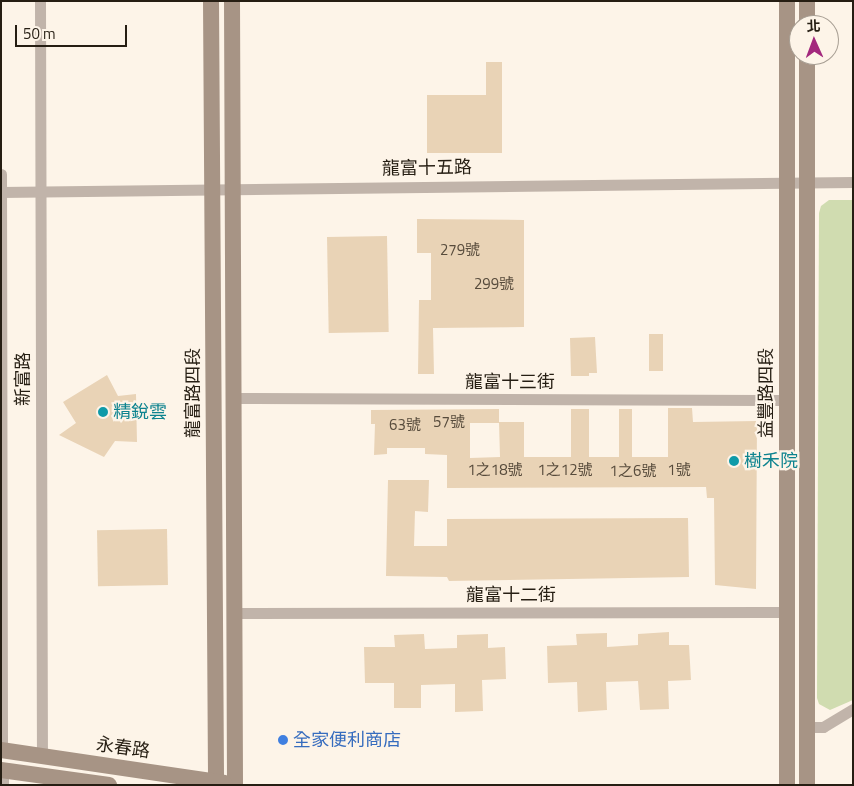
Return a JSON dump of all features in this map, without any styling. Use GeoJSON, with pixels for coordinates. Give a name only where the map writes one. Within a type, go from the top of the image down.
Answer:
{"type":"FeatureCollection","features":[{"type":"Feature","properties":{"kind":"street","name":"新富路"},"geometry":{"type":"LineString","coordinates":[[40,1],[42,756]]}},
{"type":"Feature","properties":{"kind":"street","name":"龍富路四段"},"geometry":{"type":"LineString","coordinates":[[211,1],[216,783]]}},
{"type":"Feature","properties":{"kind":"street"},"geometry":{"type":"LineString","coordinates":[[232,1],[235,784]]}},
{"type":"Feature","properties":{"kind":"street","name":"益豐路四段"},"geometry":{"type":"LineString","coordinates":[[787,1],[786,400],[788,785]]}},
{"type":"Feature","properties":{"kind":"street"},"geometry":{"type":"LineString","coordinates":[[807,1],[807,15]]}},
{"type":"Feature","properties":{"kind":"street"},"geometry":{"type":"LineString","coordinates":[[807,65],[807,785]]}},
{"type":"Feature","properties":{"kind":"street","name":"新富路"},"geometry":{"type":"LineString","coordinates":[[1,174],[2,750]]}},
{"type":"Feature","properties":{"kind":"street","name":"龍富十五路"},"geometry":{"type":"LineString","coordinates":[[1,192],[212,188],[853,182]]}},
{"type":"Feature","properties":{"kind":"street","name":"龍富十三街"},"geometry":{"type":"LineString","coordinates":[[234,398],[786,400]]}},
{"type":"Feature","properties":{"kind":"street","name":"龍富十二街"},"geometry":{"type":"LineString","coordinates":[[234,614],[787,612]]}},
{"type":"Feature","properties":{"kind":"street"},"geometry":{"type":"LineString","coordinates":[[807,727],[824,726],[853,709]]}},
{"type":"Feature","properties":{"kind":"street","name":"永春路"},"geometry":{"type":"LineString","coordinates":[[2,750],[216,783],[240,785]]}},
{"type":"Feature","properties":{"kind":"street"},"geometry":{"type":"LineString","coordinates":[[2,775],[109,785]]}},
{"type":"Feature","properties":{"kind":"green space"},"geometry":{"type":"Polygon","coordinates":[[[829,200],[853,200],[853,700],[830,710],[819,704],[817,698],[819,213],[821,206],[829,200]]]}},
{"type":"Feature","properties":{"kind":"building"},"geometry":{"type":"Polygon","coordinates":[[[486,62],[502,62],[502,153],[427,153],[427,95],[486,95],[486,62]]]}},
{"type":"Feature","properties":{"kind":"building"},"geometry":{"type":"Polygon","coordinates":[[[417,219],[524,220],[524,327],[433,328],[434,374],[418,374],[419,300],[431,300],[431,253],[417,253],[417,219]]]}},
{"type":"Feature","properties":{"kind":"building"},"geometry":{"type":"Polygon","coordinates":[[[387,236],[389,332],[329,333],[327,237],[387,236]]]}},
{"type":"Feature","properties":{"kind":"building"},"geometry":{"type":"Polygon","coordinates":[[[649,334],[663,334],[663,371],[649,371],[649,334]]]}},
{"type":"Feature","properties":{"kind":"building"},"geometry":{"type":"Polygon","coordinates":[[[595,337],[597,373],[589,373],[589,376],[571,376],[570,338],[595,337]]]}},
{"type":"Feature","properties":{"kind":"building","name":"精銳雲"},"geometry":{"type":"Polygon","coordinates":[[[107,375],[118,396],[136,394],[137,442],[115,441],[104,457],[59,435],[76,423],[63,402],[107,375]]]}},
{"type":"Feature","properties":{"kind":"building"},"geometry":{"type":"Polygon","coordinates":[[[668,408],[692,408],[693,422],[757,421],[756,589],[715,585],[714,498],[707,498],[706,487],[447,488],[447,455],[425,454],[425,448],[387,448],[387,454],[374,455],[375,424],[371,424],[371,410],[499,409],[499,422],[524,422],[524,457],[571,457],[571,409],[589,409],[589,457],[619,457],[619,409],[632,409],[632,457],[668,457],[668,408]],[[499,422],[470,423],[470,458],[500,457],[499,422]]]}},
{"type":"Feature","properties":{"kind":"building"},"geometry":{"type":"Polygon","coordinates":[[[388,480],[429,480],[428,512],[415,511],[414,546],[447,546],[447,519],[688,518],[689,577],[449,581],[447,577],[386,576],[388,480]]]}},
{"type":"Feature","properties":{"kind":"building"},"geometry":{"type":"Polygon","coordinates":[[[167,529],[168,585],[98,586],[97,530],[167,529]]]}},
{"type":"Feature","properties":{"kind":"building"},"geometry":{"type":"Polygon","coordinates":[[[669,632],[669,645],[689,645],[691,680],[668,681],[669,709],[640,710],[638,681],[606,682],[607,710],[578,712],[577,682],[548,683],[547,646],[577,645],[576,634],[607,633],[607,647],[638,645],[638,634],[669,632]]]}},
{"type":"Feature","properties":{"kind":"building"},"geometry":{"type":"Polygon","coordinates":[[[424,634],[425,649],[457,648],[457,635],[488,634],[488,648],[505,647],[506,679],[482,680],[483,711],[455,712],[455,684],[421,685],[421,708],[394,708],[394,683],[365,683],[364,647],[395,647],[394,635],[424,634]]]}},
{"type":"Feature","properties":{"kind":"place","name":"精銳雲"},"geometry":{"type":"Point","coordinates":[103,412]}},
{"type":"Feature","properties":{"kind":"place","name":"樹禾院"},"geometry":{"type":"Point","coordinates":[734,461]}},
{"type":"Feature","properties":{"kind":"place","name":"全家便利商店"},"geometry":{"type":"Point","coordinates":[283,740]}}]}
